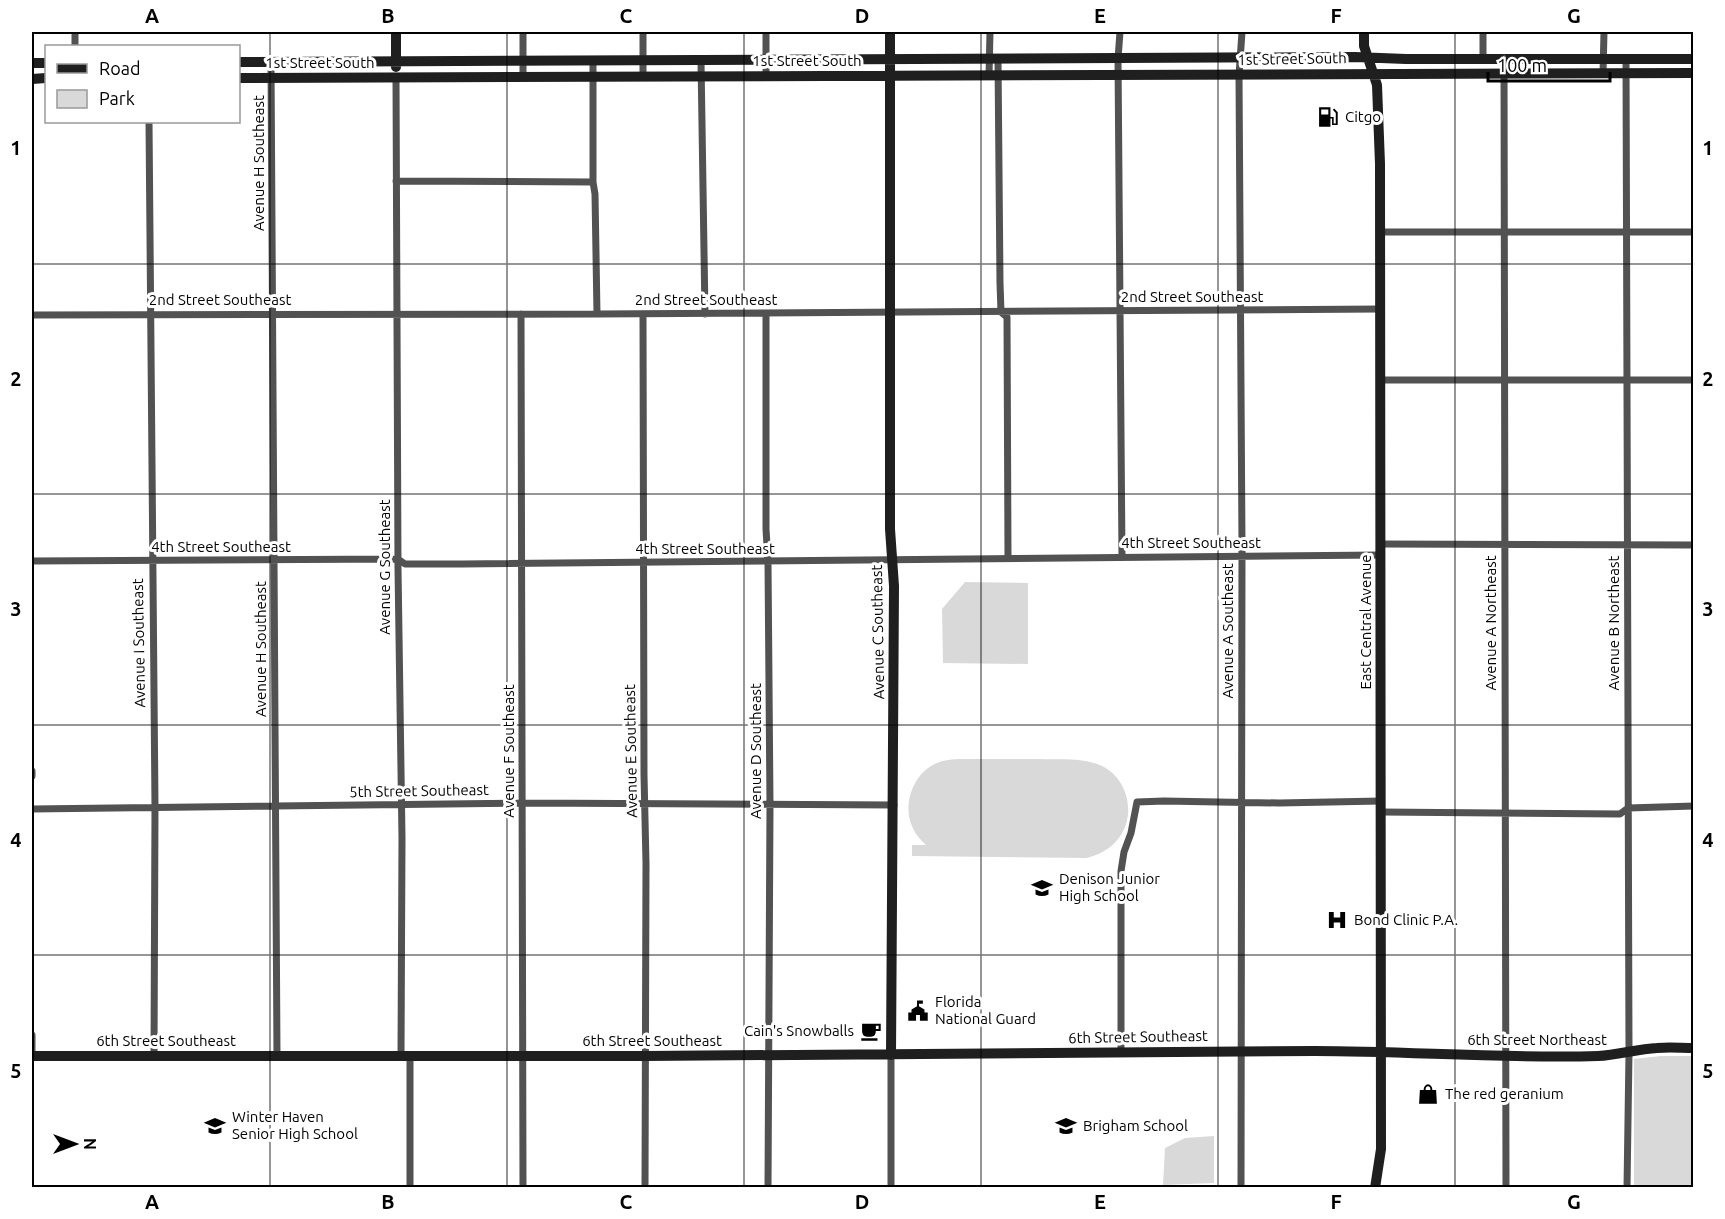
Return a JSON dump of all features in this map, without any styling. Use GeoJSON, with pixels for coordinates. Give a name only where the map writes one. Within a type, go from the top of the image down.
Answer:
{"type":"FeatureCollection","features":[{"type":"Feature","properties":{"kind":"main road"},"geometry":{"type":"LineString","coordinates":[[396,32],[396,78]]}},
{"type":"Feature","properties":{"kind":"main road","name":"Avenue C Southeast"},"geometry":{"type":"LineString","coordinates":[[890,32],[890,529],[894,586],[891,1055]]}},
{"type":"Feature","properties":{"kind":"main road","name":"East Central Avenue"},"geometry":{"type":"LineString","coordinates":[[1365,32],[1364,44],[1375,74],[1379,117],[1380,232],[1381,1149],[1375,1188]]}},
{"type":"Feature","properties":{"kind":"main road","name":"1st Street South"},"geometry":{"type":"LineString","coordinates":[[240,62],[1240,58],[1694,59]]}},
{"type":"Feature","properties":{"kind":"main road","name":"1st Street South"},"geometry":{"type":"LineString","coordinates":[[240,78],[1694,73]]}},
{"type":"Feature","properties":{"kind":"main road","name":"6th Street Northeast"},"geometry":{"type":"LineString","coordinates":[[1380,1051],[1599,1056],[1657,1048],[1694,1048]]}},
{"type":"Feature","properties":{"kind":"main road","name":"6th Street Southeast"},"geometry":{"type":"LineString","coordinates":[[32,1056],[768,1056],[1380,1051]]}},
{"type":"Feature","properties":{"kind":"street"},"geometry":{"type":"LineString","coordinates":[[522,32],[523,77]]}},
{"type":"Feature","properties":{"kind":"street"},"geometry":{"type":"LineString","coordinates":[[643,32],[643,77]]}},
{"type":"Feature","properties":{"kind":"street"},"geometry":{"type":"LineString","coordinates":[[766,32],[766,76]]}},
{"type":"Feature","properties":{"kind":"street"},"geometry":{"type":"LineString","coordinates":[[990,32],[994,76],[1001,312],[1007,317],[1008,558]]}},
{"type":"Feature","properties":{"kind":"street"},"geometry":{"type":"LineString","coordinates":[[1120,32],[1118,59],[1122,557]]}},
{"type":"Feature","properties":{"kind":"street","name":"Avenue A Southeast"},"geometry":{"type":"LineString","coordinates":[[1241,1188],[1242,557],[1239,75],[1242,32]]}},
{"type":"Feature","properties":{"kind":"street"},"geometry":{"type":"LineString","coordinates":[[1483,32],[1483,59]]}},
{"type":"Feature","properties":{"kind":"street"},"geometry":{"type":"LineString","coordinates":[[1603,73],[1604,32]]}},
{"type":"Feature","properties":{"kind":"street","name":"Avenue A Northeast"},"geometry":{"type":"LineString","coordinates":[[1504,59],[1506,1188]]}},
{"type":"Feature","properties":{"kind":"street","name":"Avenue B Northeast"},"geometry":{"type":"LineString","coordinates":[[1626,59],[1629,1053],[1627,1188]]}},
{"type":"Feature","properties":{"kind":"street"},"geometry":{"type":"LineString","coordinates":[[593,60],[593,182],[596,194],[597,314]]}},
{"type":"Feature","properties":{"kind":"street"},"geometry":{"type":"LineString","coordinates":[[701,60],[705,314]]}},
{"type":"Feature","properties":{"kind":"street","name":"Avenue H Southeast"},"geometry":{"type":"LineString","coordinates":[[271,62],[274,560],[272,806],[277,1056]]}},
{"type":"Feature","properties":{"kind":"street","name":"Avenue G Southeast"},"geometry":{"type":"LineString","coordinates":[[396,78],[401,805],[410,1188]]}},
{"type":"Feature","properties":{"kind":"street","name":"Avenue I Southeast"},"geometry":{"type":"LineString","coordinates":[[149,123],[155,807],[154,1056]]}},
{"type":"Feature","properties":{"kind":"street"},"geometry":{"type":"LineString","coordinates":[[396,181],[593,182]]}},
{"type":"Feature","properties":{"kind":"street"},"geometry":{"type":"LineString","coordinates":[[1380,232],[1694,232]]}},
{"type":"Feature","properties":{"kind":"street","name":"2nd Street Southeast"},"geometry":{"type":"LineString","coordinates":[[32,315],[705,314],[1380,309]]}},
{"type":"Feature","properties":{"kind":"street","name":"Avenue D Southeast"},"geometry":{"type":"LineString","coordinates":[[766,313],[770,806],[768,1188]]}},
{"type":"Feature","properties":{"kind":"street","name":"Avenue F Southeast"},"geometry":{"type":"LineString","coordinates":[[521,314],[523,1188]]}},
{"type":"Feature","properties":{"kind":"street","name":"Avenue E Southeast"},"geometry":{"type":"LineString","coordinates":[[643,314],[644,775],[646,804],[645,1188]]}},
{"type":"Feature","properties":{"kind":"street"},"geometry":{"type":"LineString","coordinates":[[1380,380],[1694,380]]}},
{"type":"Feature","properties":{"kind":"street","name":"4th Street Southeast"},"geometry":{"type":"LineString","coordinates":[[32,561],[398,560],[405,564],[768,562],[1242,557],[1505,544],[1694,545]]}},
{"type":"Feature","properties":{"kind":"street"},"geometry":{"type":"LineString","coordinates":[[32,771],[32,776]]}},
{"type":"Feature","properties":{"kind":"street"},"geometry":{"type":"LineString","coordinates":[[1121,1052],[1120,871],[1137,802],[1381,807],[1505,813],[1620,814],[1628,808],[1694,806]]}},
{"type":"Feature","properties":{"kind":"street","name":"5th Street Southeast"},"geometry":{"type":"LineString","coordinates":[[32,809],[523,803],[894,805]]}},
{"type":"Feature","properties":{"kind":"street"},"geometry":{"type":"LineString","coordinates":[[32,1035],[32,1056]]}},
{"type":"Feature","properties":{"kind":"street","name":"Avenue C Southeast"},"geometry":{"type":"LineString","coordinates":[[891,1055],[891,1188]]}},
{"type":"Feature","properties":{"kind":"green space"},"geometry":{"type":"Polygon","coordinates":[[[965,582],[1028,583],[1028,664],[943,663],[942,609],[965,582]]]}},
{"type":"Feature","properties":{"kind":"green space"},"geometry":{"type":"Polygon","coordinates":[[[960,759],[1071,760],[1095,763],[1109,770],[1121,783],[1128,807],[1126,824],[1120,837],[1110,847],[1086,858],[912,856],[912,845],[926,845],[915,831],[909,817],[909,799],[916,781],[929,767],[937,763],[960,759]]]}},
{"type":"Feature","properties":{"kind":"green space"},"geometry":{"type":"Polygon","coordinates":[[[1693,1056],[1693,1187],[1634,1187],[1634,1059],[1693,1056]]]}},
{"type":"Feature","properties":{"kind":"green space"},"geometry":{"type":"Polygon","coordinates":[[[1214,1136],[1214,1183],[1163,1185],[1165,1148],[1185,1138],[1214,1136]]]}},
{"type":"Feature","properties":{"kind":"place","name":"Citgo"},"geometry":{"type":"Point","coordinates":[1328,117]}},
{"type":"Feature","properties":{"kind":"place","name":"Denison Junior High School"},"geometry":{"type":"Point","coordinates":[1042,888]}},
{"type":"Feature","properties":{"kind":"place","name":"Bond Clinic P.A."},"geometry":{"type":"Point","coordinates":[1337,920]}},
{"type":"Feature","properties":{"kind":"place","name":"Florida National Guard"},"geometry":{"type":"Point","coordinates":[918,1011]}},
{"type":"Feature","properties":{"kind":"place","name":"Cain's Snowballs"},"geometry":{"type":"Point","coordinates":[871,1031]}},
{"type":"Feature","properties":{"kind":"place","name":"The red geranium"},"geometry":{"type":"Point","coordinates":[1428,1094]}},
{"type":"Feature","properties":{"kind":"place","name":"Winter Haven Senior High School"},"geometry":{"type":"Point","coordinates":[215,1126]}},
{"type":"Feature","properties":{"kind":"place","name":"Brigham School"},"geometry":{"type":"Point","coordinates":[1066,1126]}}]}
